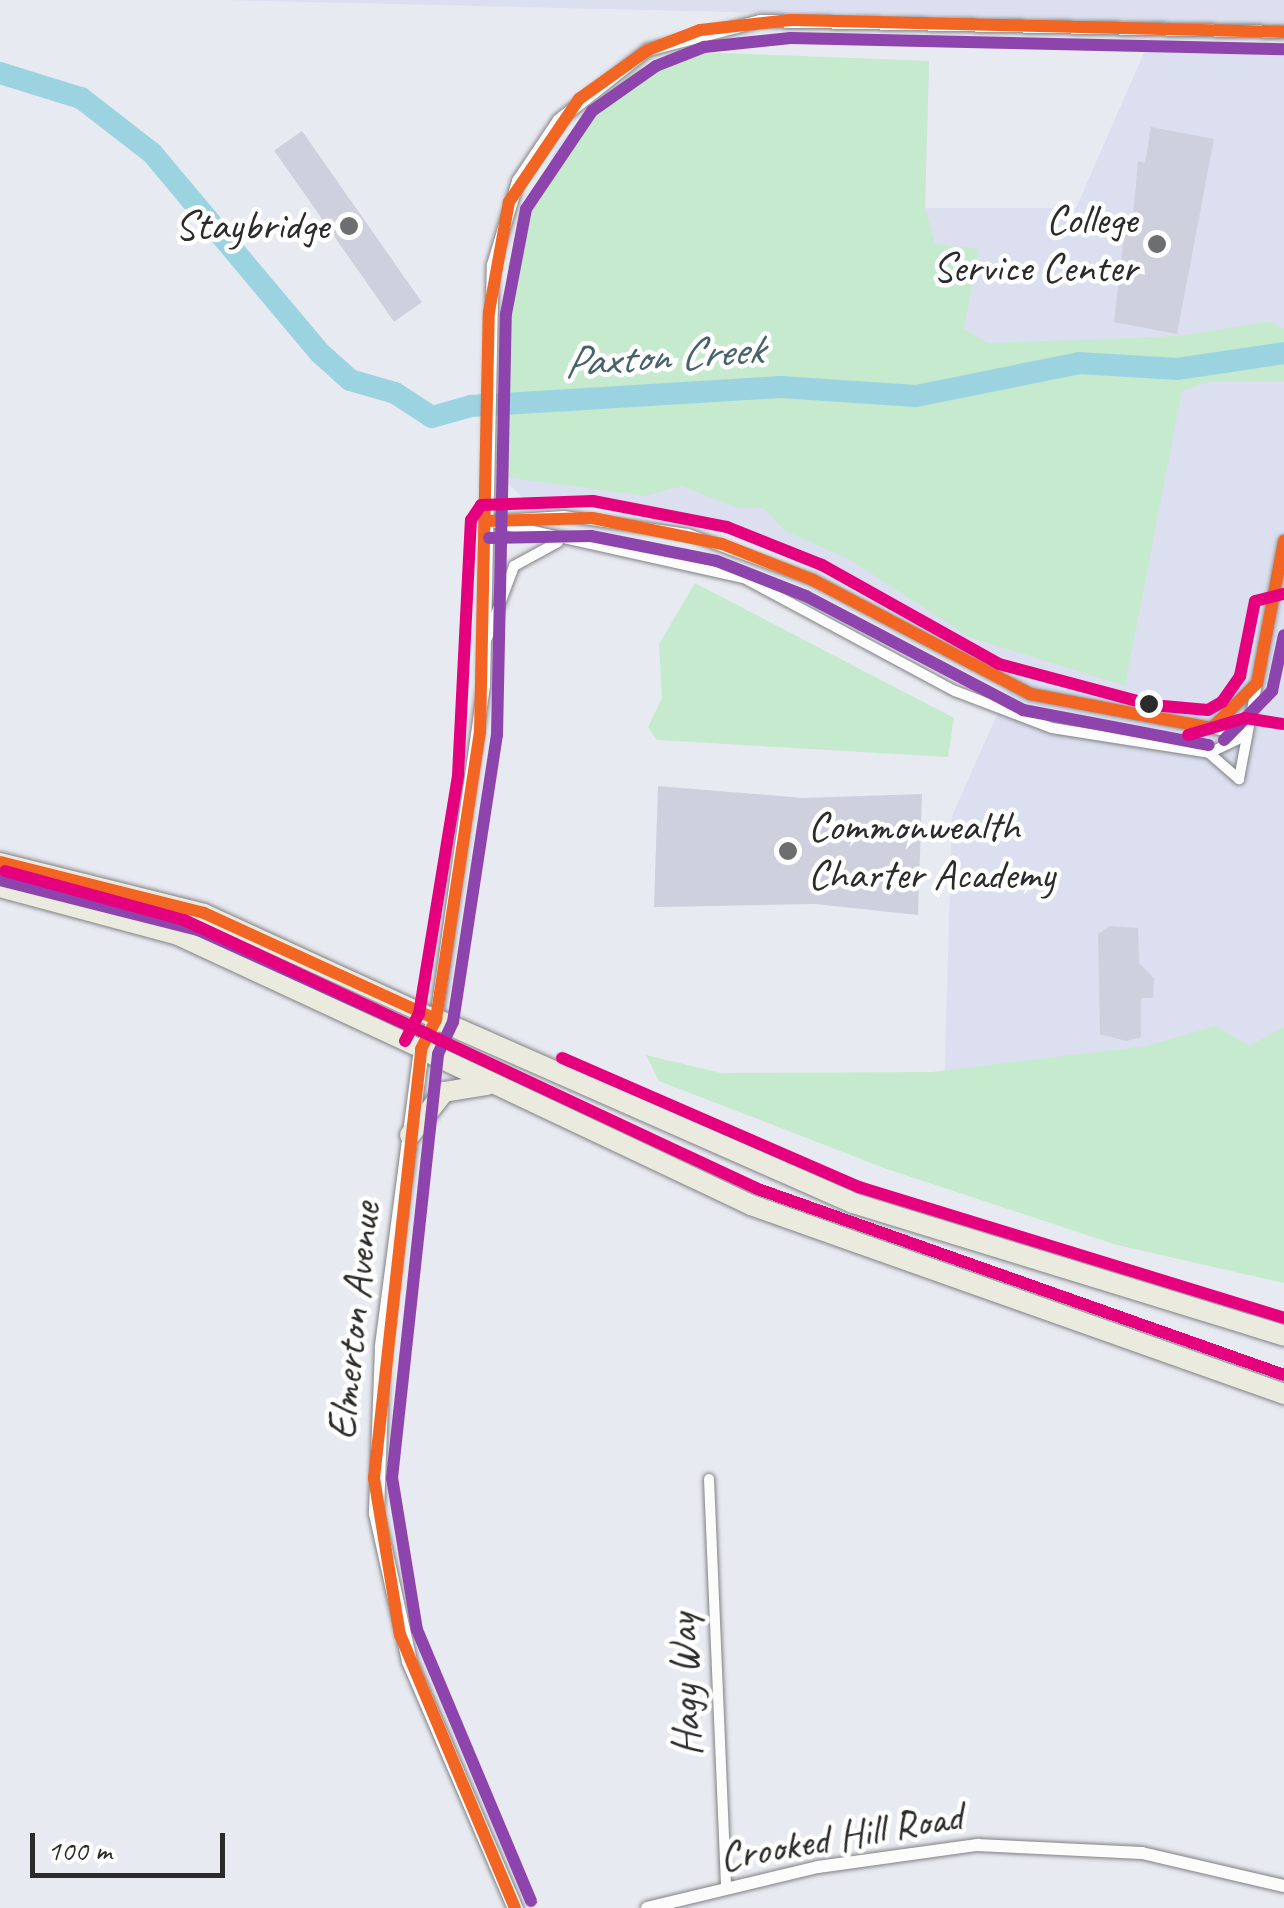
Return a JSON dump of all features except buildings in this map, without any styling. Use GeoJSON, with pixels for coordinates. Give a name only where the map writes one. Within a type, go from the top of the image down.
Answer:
{"type":"FeatureCollection","features":[{"type":"Feature","properties":{"kind":"highway"},"geometry":{"type":"LineString","coordinates":[[0,862],[204,914],[853,1203],[1284,1336]]}},
{"type":"Feature","properties":{"kind":"highway"},"geometry":{"type":"LineString","coordinates":[[0,888],[178,936],[421,1049],[489,1085],[802,1225],[1284,1394]]}},
{"type":"Feature","properties":{"kind":"highway"},"geometry":{"type":"LineString","coordinates":[[410,1135],[444,1092],[489,1085]]}},
{"type":"Feature","properties":{"kind":"main road","name":"Elmerton Avenue"},"geometry":{"type":"LineString","coordinates":[[436,1018],[421,1049],[378,1394],[379,1547],[408,1661],[515,1908]]}},
{"type":"Feature","properties":{"kind":"street"},"geometry":{"type":"LineString","coordinates":[[436,1018],[487,639],[487,430],[493,266],[518,182],[578,99],[673,39],[790,20],[1284,32]]}},
{"type":"Feature","properties":{"kind":"street"},"geometry":{"type":"LineString","coordinates":[[488,521],[564,516],[688,534],[814,580],[1030,694],[1247,735]]}},
{"type":"Feature","properties":{"kind":"street"},"geometry":{"type":"LineString","coordinates":[[488,521],[563,541],[744,578],[1022,719],[1209,753],[1239,778],[1284,541]]}},
{"type":"Feature","properties":{"kind":"street"},"geometry":{"type":"LineString","coordinates":[[487,639],[514,566],[563,541]]}},
{"type":"Feature","properties":{"kind":"street"},"geometry":{"type":"LineString","coordinates":[[1212,728],[1257,682]]}},
{"type":"Feature","properties":{"kind":"street"},"geometry":{"type":"LineString","coordinates":[[1209,753],[1247,735]]}},
{"type":"Feature","properties":{"kind":"street","name":"Hagy Way"},"geometry":{"type":"LineString","coordinates":[[709,1479],[726,1889]]}},
{"type":"Feature","properties":{"kind":"street","name":"Crooked Hill Road"},"geometry":{"type":"LineString","coordinates":[[647,1908],[874,1856],[1037,1844],[1142,1853],[1284,1886]]}},
{"type":"Feature","properties":{"kind":"shaded area"},"geometry":{"type":"Polygon","coordinates":[[[224,0],[1284,0],[1284,22],[1238,24],[224,0]]]}},
{"type":"Feature","properties":{"kind":"shaded area"},"geometry":{"type":"Polygon","coordinates":[[[1150,39],[1284,47],[1284,1270],[942,1165],[952,816],[1016,672],[775,547],[671,516],[527,502],[505,481],[513,239],[558,144],[616,85],[696,53],[929,61],[925,208],[1076,208],[1150,39]]]}},
{"type":"Feature","properties":{"kind":"green space"},"geometry":{"type":"Polygon","coordinates":[[[696,52],[929,61],[925,208],[935,244],[979,249],[964,329],[988,343],[1179,336],[1270,321],[1284,329],[1284,382],[1207,382],[1182,391],[1125,686],[969,637],[849,559],[785,531],[764,508],[737,508],[682,486],[645,496],[505,477],[508,267],[524,204],[598,99],[636,70],[696,52]]]}},
{"type":"Feature","properties":{"kind":"green space"},"geometry":{"type":"Polygon","coordinates":[[[695,583],[954,718],[948,757],[657,740],[648,727],[662,698],[659,644],[695,583]]]}},
{"type":"Feature","properties":{"kind":"green space"},"geometry":{"type":"Polygon","coordinates":[[[1216,1026],[1249,1046],[1284,1027],[1284,1283],[1117,1245],[884,1168],[659,1081],[646,1055],[721,1073],[932,1072],[1147,1046],[1216,1026]]]}},
{"type":"Feature","properties":{"kind":"waterway","name":"Paxton Creek"},"geometry":{"type":"LineString","coordinates":[[0,73],[81,98],[152,153],[320,353],[350,380],[395,393],[432,417],[471,406],[781,387],[916,396],[1079,363],[1177,369],[1284,353]]}},
{"type":"Feature","properties":{"kind":"transit line"},"geometry":{"type":"LineString","coordinates":[[515,1908],[400,1635],[374,1478],[421,1049],[436,1019],[480,732],[489,312],[509,202],[579,99],[648,50],[700,30],[790,20],[1284,32]]}},
{"type":"Feature","properties":{"kind":"transit line"},"geometry":{"type":"LineString","coordinates":[[531,1901],[417,1630],[392,1478],[438,1054],[453,1022],[497,735],[506,314],[526,209],[592,111],[656,66],[704,47],[791,38],[1284,49]]}},
{"type":"Feature","properties":{"kind":"transit line"},"geometry":{"type":"LineString","coordinates":[[405,1041],[419,1014],[458,775],[471,520],[481,505],[593,501],[727,527],[822,565],[999,664],[1152,705],[1208,710],[1222,702],[1240,676],[1255,601],[1284,594]]}},
{"type":"Feature","properties":{"kind":"transit line"},"geometry":{"type":"LineString","coordinates":[[488,521],[592,518],[722,544],[813,580],[1030,694],[1212,728]]}},
{"type":"Feature","properties":{"kind":"transit line"},"geometry":{"type":"LineString","coordinates":[[489,538],[591,536],[717,561],[806,596],[1023,710],[1209,745]]}},
{"type":"Feature","properties":{"kind":"transit line"},"geometry":{"type":"LineString","coordinates":[[1212,728],[1257,683],[1284,541]]}},
{"type":"Feature","properties":{"kind":"transit line"},"geometry":{"type":"LineString","coordinates":[[1224,740],[1272,691],[1284,635]]}},
{"type":"Feature","properties":{"kind":"transit line"},"geometry":{"type":"LineString","coordinates":[[1188,735],[1245,718],[1284,724]]}},
{"type":"Feature","properties":{"kind":"transit line"},"geometry":{"type":"LineString","coordinates":[[0,862],[204,913],[436,1019]]}},
{"type":"Feature","properties":{"kind":"transit line"},"geometry":{"type":"LineString","coordinates":[[5,871],[184,920],[758,1189],[1284,1375]]}},
{"type":"Feature","properties":{"kind":"transit line"},"geometry":{"type":"LineString","coordinates":[[0,880],[198,930],[429,1035]]}},
{"type":"Feature","properties":{"kind":"transit line"},"geometry":{"type":"LineString","coordinates":[[562,1058],[859,1187],[1284,1318]]}},
{"type":"Feature","properties":{"kind":"place","name":"Staybridge"},"geometry":{"type":"Point","coordinates":[349,226]}},
{"type":"Feature","properties":{"kind":"place","name":"College Service Center"},"geometry":{"type":"Point","coordinates":[1157,244]}},
{"type":"Feature","properties":{"kind":"place","name":"Commonwealth Charter Academy"},"geometry":{"type":"Point","coordinates":[788,851]}}]}
